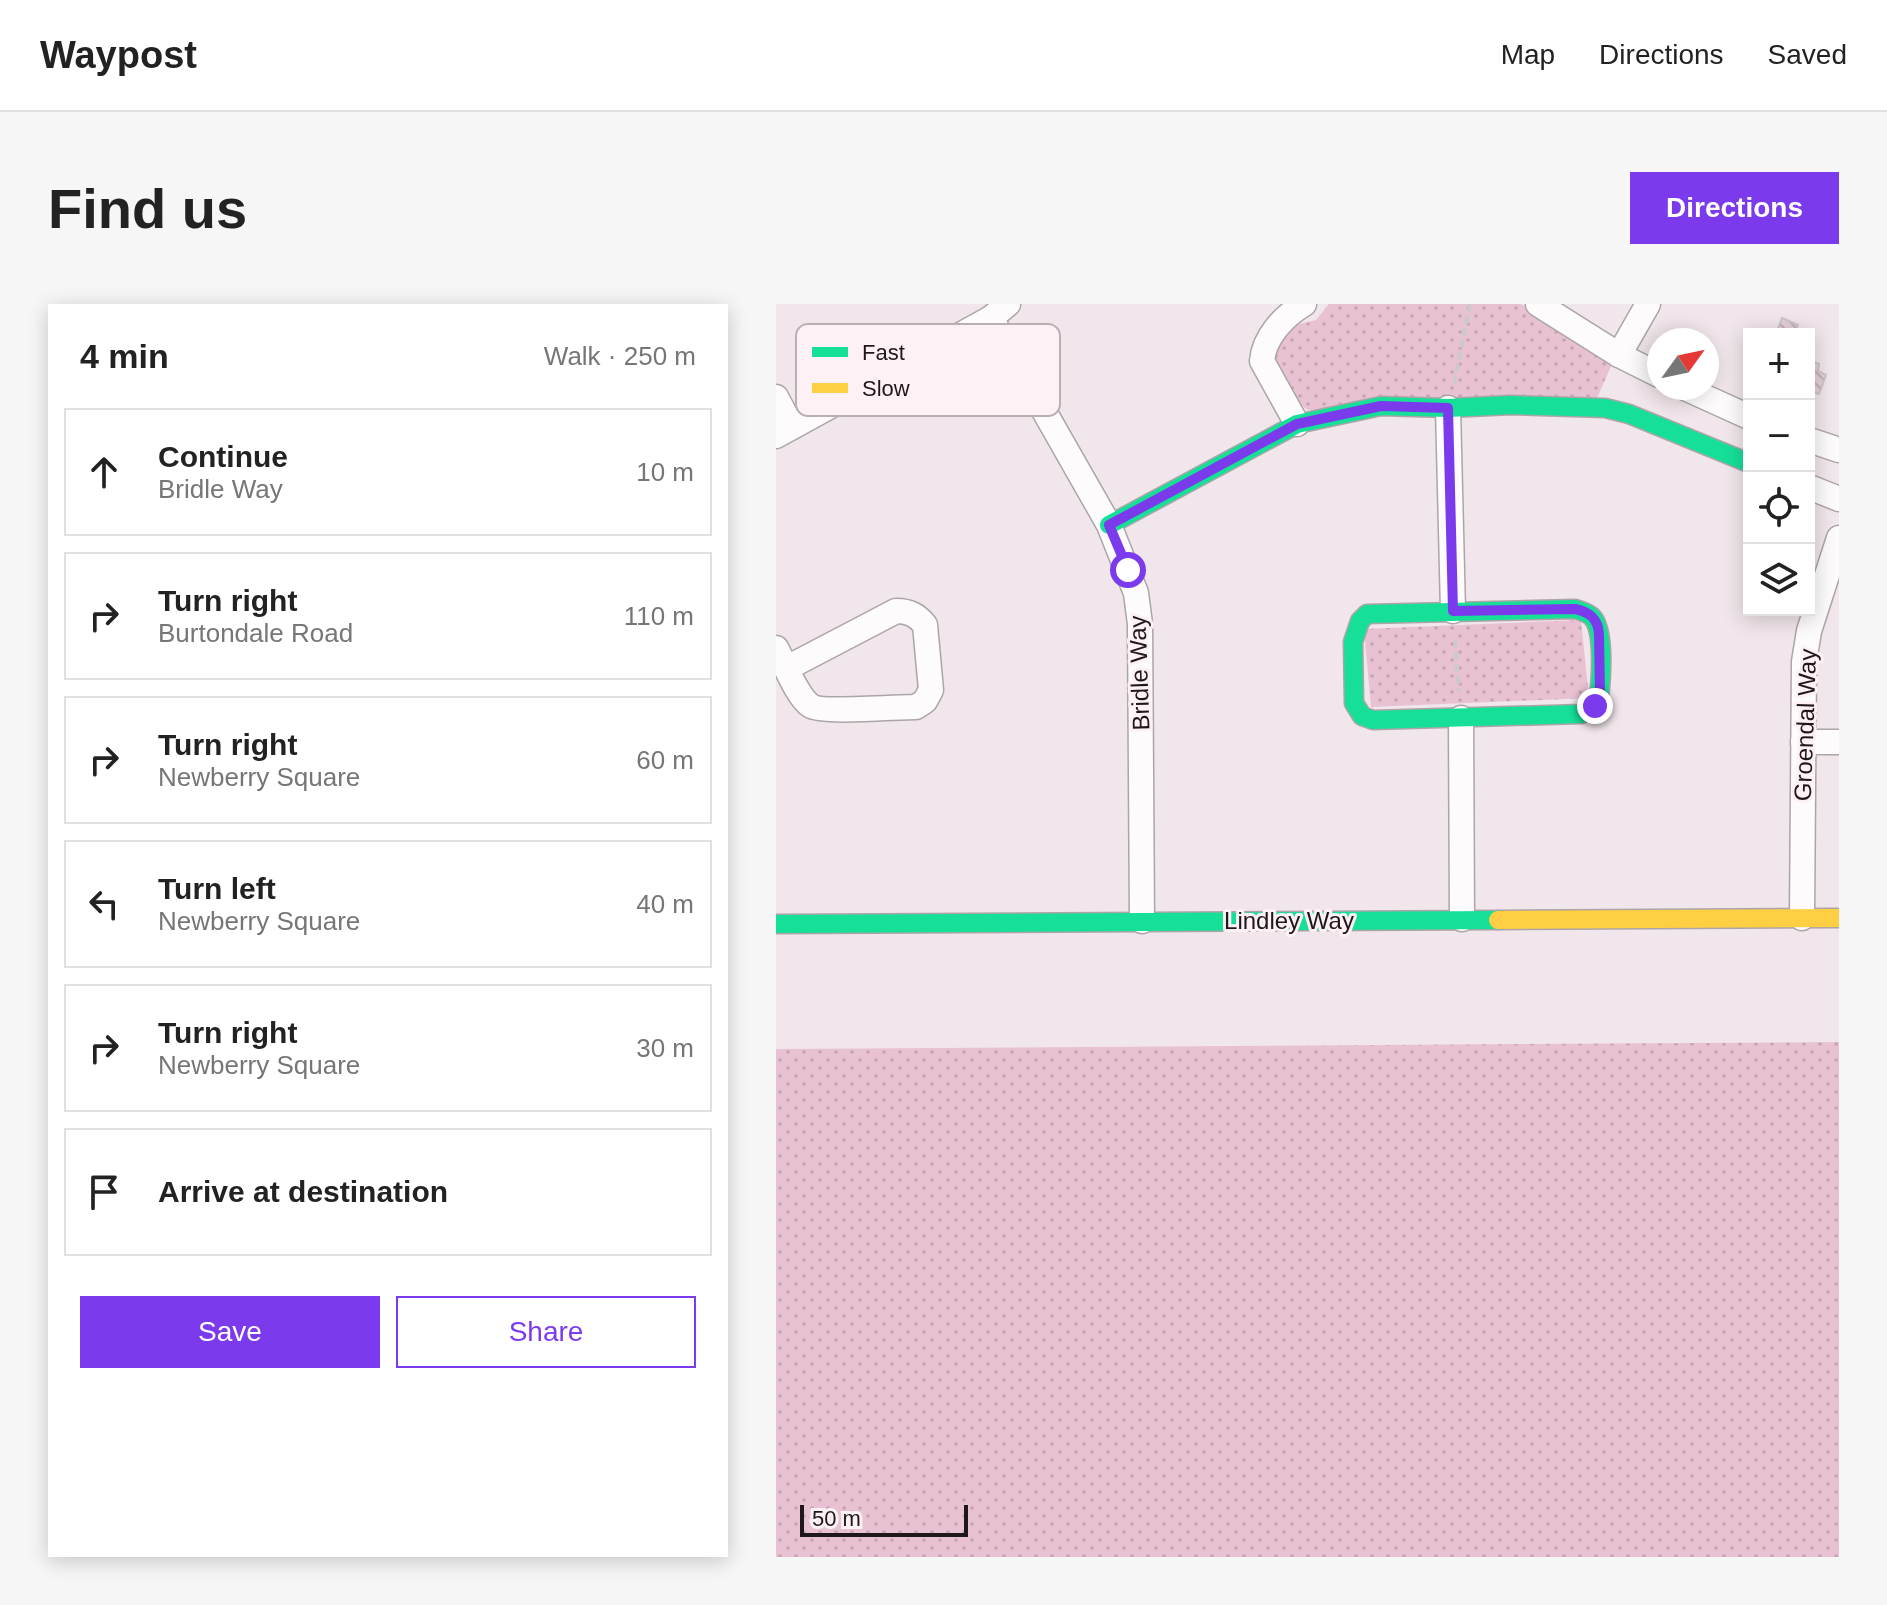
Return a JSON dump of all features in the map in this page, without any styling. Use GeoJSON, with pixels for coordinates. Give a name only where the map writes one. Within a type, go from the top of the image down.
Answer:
{"type":"FeatureCollection","features":[{"type":"Feature","properties":{"kind":"street"},"geometry":{"type":"LineString","coordinates":[[1297,424],[1262,361],[1262,352],[1269,337],[1291,312],[1304,304]]}},
{"type":"Feature","properties":{"kind":"street"},"geometry":{"type":"LineString","coordinates":[[1538,304],[1647,369]]}},
{"type":"Feature","properties":{"kind":"street"},"geometry":{"type":"LineString","coordinates":[[1619,355],[1648,304]]}},
{"type":"Feature","properties":{"kind":"street"},"geometry":{"type":"LineString","coordinates":[[976,324],[999,311]]}},
{"type":"Feature","properties":{"kind":"street"},"geometry":{"type":"LineString","coordinates":[[776,397],[784,432],[812,416]]}},
{"type":"Feature","properties":{"kind":"street"},"geometry":{"type":"LineString","coordinates":[[1711,400],[1743,414]]}},
{"type":"Feature","properties":{"kind":"street"},"geometry":{"type":"LineString","coordinates":[[1109,525],[1297,424],[1381,406],[1605,408],[1629,414],[1743,461]]}},
{"type":"Feature","properties":{"kind":"street"},"geometry":{"type":"LineString","coordinates":[[1448,408],[1453,611]]}},
{"type":"Feature","properties":{"kind":"street","name":"Bridle Way"},"geometry":{"type":"LineString","coordinates":[[1053,416],[1109,525],[1136,593],[1140,624],[1142,921]]}},
{"type":"Feature","properties":{"kind":"street"},"geometry":{"type":"LineString","coordinates":[[1815,442],[1839,450]]}},
{"type":"Feature","properties":{"kind":"street"},"geometry":{"type":"LineString","coordinates":[[1815,489],[1839,499]]}},
{"type":"Feature","properties":{"kind":"street","name":"Groendal Way"},"geometry":{"type":"LineString","coordinates":[[1802,918],[1802,689],[1809,631],[1839,538]]}},
{"type":"Feature","properties":{"kind":"street"},"geometry":{"type":"LineString","coordinates":[[1575,609],[1589,613],[1598,626],[1599,700],[1589,712],[1581,714],[1373,720],[1362,716],[1354,703],[1353,633],[1360,619],[1375,613],[1453,611],[1575,609]]}},
{"type":"Feature","properties":{"kind":"street"},"geometry":{"type":"LineString","coordinates":[[896,611],[904,611],[920,618],[925,625],[931,690],[925,701],[916,707],[818,709],[804,699],[781,658],[896,611]]}},
{"type":"Feature","properties":{"kind":"street"},"geometry":{"type":"LineString","coordinates":[[1461,718],[1462,919]]}},
{"type":"Feature","properties":{"kind":"street"},"geometry":{"type":"LineString","coordinates":[[1803,742],[1839,742]]}},
{"type":"Feature","properties":{"kind":"street","name":"Lindley Way"},"geometry":{"type":"LineString","coordinates":[[776,924],[1839,918]]}},
{"type":"Feature","properties":{"kind":"path"},"geometry":{"type":"LineString","coordinates":[[1448,408],[1470,304]]}},
{"type":"Feature","properties":{"kind":"path"},"geometry":{"type":"LineString","coordinates":[[1453,611],[1461,718]]}},
{"type":"Feature","properties":{"kind":"shaded area"},"geometry":{"type":"Polygon","coordinates":[[[1329,304],[1521,304],[1612,364],[1597,398],[1308,410],[1285,385],[1273,353],[1291,326],[1316,320],[1329,304]]]}},
{"type":"Feature","properties":{"kind":"shaded area"},"geometry":{"type":"Polygon","coordinates":[[[1581,620],[1589,698],[1371,707],[1364,629],[1581,620]]]}},
{"type":"Feature","properties":{"kind":"shaded area"},"geometry":{"type":"Polygon","coordinates":[[[1839,1042],[1839,1557],[776,1557],[776,1049],[1839,1042]]]}},
{"type":"Feature","properties":{"kind":"building"},"geometry":{"type":"Polygon","coordinates":[[[1782,318],[1798,325],[1797,328],[1778,328],[1782,318]]]}},
{"type":"Feature","properties":{"kind":"building"},"geometry":{"type":"Polygon","coordinates":[[[1815,362],[1819,364],[1818,371],[1826,375],[1819,394],[1815,393],[1815,362]]]}},
{"type":"Feature","properties":{"kind":"traffic: fast"},"geometry":{"type":"LineString","coordinates":[[1109,525],[1297,424],[1381,406],[1605,408],[1629,414],[1743,461]]}},
{"type":"Feature","properties":{"kind":"traffic: fast"},"geometry":{"type":"LineString","coordinates":[[1575,609],[1592,617],[1599,633],[1599,698],[1587,712],[1373,720],[1362,716],[1354,703],[1353,642],[1360,621],[1367,614],[1575,609]]}},
{"type":"Feature","properties":{"kind":"traffic: fast"},"geometry":{"type":"LineString","coordinates":[[776,924],[1498,920]]}},
{"type":"Feature","properties":{"kind":"traffic: slow"},"geometry":{"type":"LineString","coordinates":[[1498,920],[1839,918]]}},
{"type":"Feature","properties":{"kind":"route"},"geometry":{"type":"LineString","coordinates":[[1128,570],[1109,525],[1297,424],[1381,406],[1448,408],[1453,611],[1575,609],[1589,613],[1598,626],[1599,634],[1600,694],[1595,706]]}}]}
